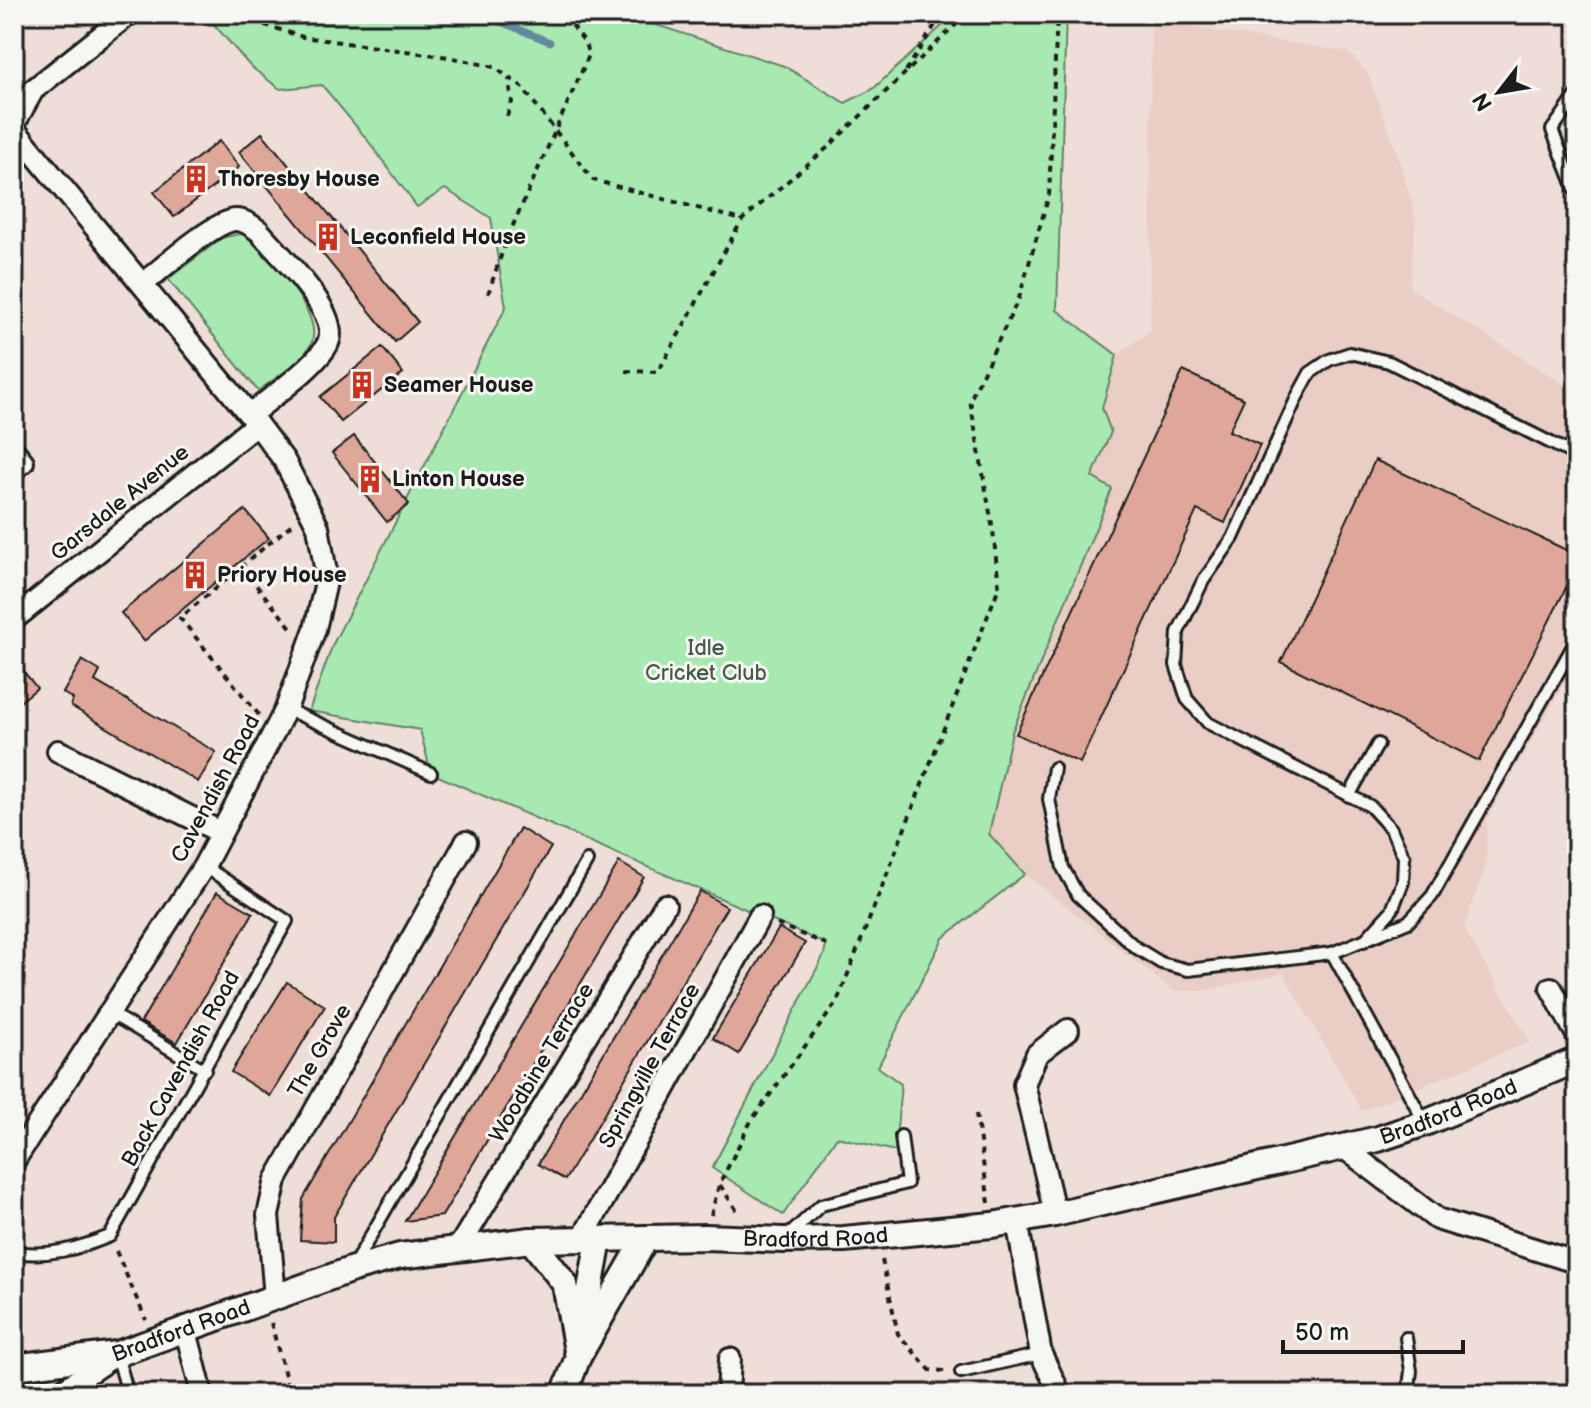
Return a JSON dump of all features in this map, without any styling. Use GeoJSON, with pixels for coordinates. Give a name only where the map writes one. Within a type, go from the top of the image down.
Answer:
{"type":"FeatureCollection","features":[{"type":"Feature","properties":{"kind":"street"},"geometry":{"type":"LineString","coordinates":[[14,126],[33,90],[129,14]]}},
{"type":"Feature","properties":{"kind":"street","name":"Cavendish Road"},"geometry":{"type":"LineString","coordinates":[[14,126],[284,460],[318,527],[327,578],[308,648],[286,709],[204,866],[14,1161]]}},
{"type":"Feature","properties":{"kind":"street"},"geometry":{"type":"LineString","coordinates":[[143,284],[208,232],[233,220],[246,222],[259,231],[322,305],[331,327],[328,342],[317,359],[253,419]]}},
{"type":"Feature","properties":{"kind":"street","name":"Garsdale Avenue"},"geometry":{"type":"LineString","coordinates":[[14,619],[253,419]]}},
{"type":"Feature","properties":{"kind":"street"},"geometry":{"type":"LineString","coordinates":[[58,751],[220,832]]}},
{"type":"Feature","properties":{"kind":"street","name":"The Grove"},"geometry":{"type":"LineString","coordinates":[[270,1299],[268,1215],[276,1180],[466,842]]}},
{"type":"Feature","properties":{"kind":"street","name":"Woodbine Terrace"},"geometry":{"type":"LineString","coordinates":[[459,1247],[665,905]]}},
{"type":"Feature","properties":{"kind":"street","name":"Springville Terrace"},"geometry":{"type":"LineString","coordinates":[[591,1240],[760,916]]}},
{"type":"Feature","properties":{"kind":"street"},"geometry":{"type":"LineString","coordinates":[[1551,988],[1577,1035]]}},
{"type":"Feature","properties":{"kind":"street"},"geometry":{"type":"LineString","coordinates":[[1055,1214],[1024,1084],[1037,1054],[1068,1030]]}},
{"type":"Feature","properties":{"kind":"street","name":"Bradford Road"},"geometry":{"type":"LineString","coordinates":[[62,1392],[117,1354],[185,1327],[400,1256],[531,1240],[705,1237],[784,1240],[877,1236],[1017,1221],[1378,1139],[1425,1123],[1577,1060]]}},
{"type":"Feature","properties":{"kind":"street"},"geometry":{"type":"LineString","coordinates":[[1343,1147],[1437,1219],[1569,1260]]}},
{"type":"Feature","properties":{"kind":"street"},"geometry":{"type":"LineString","coordinates":[[1017,1221],[1041,1354],[1060,1394]]}},
{"type":"Feature","properties":{"kind":"street"},"geometry":{"type":"LineString","coordinates":[[564,1394],[578,1357],[646,1238]]}},
{"type":"Feature","properties":{"kind":"street"},"geometry":{"type":"LineString","coordinates":[[531,1240],[565,1284],[578,1357]]}},
{"type":"Feature","properties":{"kind":"street"},"geometry":{"type":"LineString","coordinates":[[578,1357],[591,1240]]}},
{"type":"Feature","properties":{"kind":"street"},"geometry":{"type":"LineString","coordinates":[[185,1327],[202,1394]]}},
{"type":"Feature","properties":{"kind":"street"},"geometry":{"type":"LineString","coordinates":[[14,1367],[117,1354]]}},
{"type":"Feature","properties":{"kind":"street"},"geometry":{"type":"LineString","coordinates":[[728,1394],[730,1359]]}},
{"type":"Feature","properties":{"kind":"lane"},"geometry":{"type":"LineString","coordinates":[[1577,95],[1552,130],[1577,194]]}},
{"type":"Feature","properties":{"kind":"lane"},"geometry":{"type":"LineString","coordinates":[[1364,941],[1392,910],[1403,882],[1404,857],[1391,829],[1370,806],[1208,723],[1187,699],[1176,665],[1178,632],[1203,581],[1233,538],[1310,373],[1329,360],[1350,353],[1389,362],[1577,456]]}},
{"type":"Feature","properties":{"kind":"lane"},"geometry":{"type":"LineString","coordinates":[[1054,768],[1049,799],[1063,868],[1078,895],[1135,947],[1161,963],[1188,970],[1332,953],[1408,922],[1432,896],[1577,639]]}},
{"type":"Feature","properties":{"kind":"lane"},"geometry":{"type":"LineString","coordinates":[[286,709],[431,773]]}},
{"type":"Feature","properties":{"kind":"lane"},"geometry":{"type":"LineString","coordinates":[[1349,796],[1378,744]]}},
{"type":"Feature","properties":{"kind":"lane"},"geometry":{"type":"LineString","coordinates":[[353,1269],[587,861]]}},
{"type":"Feature","properties":{"kind":"lane","name":"Back Cavendish Road"},"geometry":{"type":"LineString","coordinates":[[110,1236],[287,921],[204,866]]}},
{"type":"Feature","properties":{"kind":"lane"},"geometry":{"type":"LineString","coordinates":[[1332,953],[1425,1123]]}},
{"type":"Feature","properties":{"kind":"lane"},"geometry":{"type":"LineString","coordinates":[[110,1013],[205,1070]]}},
{"type":"Feature","properties":{"kind":"lane"},"geometry":{"type":"LineString","coordinates":[[784,1240],[821,1205],[907,1183],[901,1136]]}},
{"type":"Feature","properties":{"kind":"lane"},"geometry":{"type":"LineString","coordinates":[[14,1252],[34,1255],[79,1249],[110,1236]]}},
{"type":"Feature","properties":{"kind":"lane"},"geometry":{"type":"LineString","coordinates":[[1406,1338],[1411,1371],[1408,1394]]}},
{"type":"Feature","properties":{"kind":"lane"},"geometry":{"type":"LineString","coordinates":[[117,1354],[128,1394]]}},
{"type":"Feature","properties":{"kind":"lane"},"geometry":{"type":"LineString","coordinates":[[961,1372],[1041,1354]]}},
{"type":"Feature","properties":{"kind":"path"},"geometry":{"type":"LineString","coordinates":[[230,14],[303,37],[494,67],[522,87],[593,180],[742,220]]}},
{"type":"Feature","properties":{"kind":"path"},"geometry":{"type":"LineString","coordinates":[[488,294],[506,241],[589,55],[584,41],[564,14]]}},
{"type":"Feature","properties":{"kind":"path"},"geometry":{"type":"LineString","coordinates":[[902,76],[942,14]]}},
{"type":"Feature","properties":{"kind":"path"},"geometry":{"type":"LineString","coordinates":[[626,371],[658,372],[742,220],[827,148],[967,14]]}},
{"type":"Feature","properties":{"kind":"path"},"geometry":{"type":"LineString","coordinates":[[705,1237],[719,1185],[751,1121],[837,1002],[999,587],[993,530],[970,400],[1019,298],[1049,195],[1057,14]]}},
{"type":"Feature","properties":{"kind":"path"},"geometry":{"type":"LineString","coordinates":[[507,116],[512,102],[508,77]]}},
{"type":"Feature","properties":{"kind":"path"},"geometry":{"type":"LineString","coordinates":[[273,733],[180,618],[309,510]]}},
{"type":"Feature","properties":{"kind":"path"},"geometry":{"type":"LineString","coordinates":[[241,567],[308,648]]}},
{"type":"Feature","properties":{"kind":"path"},"geometry":{"type":"LineString","coordinates":[[760,916],[826,944]]}},
{"type":"Feature","properties":{"kind":"path"},"geometry":{"type":"LineString","coordinates":[[976,1114],[992,1225]]}},
{"type":"Feature","properties":{"kind":"path"},"geometry":{"type":"LineString","coordinates":[[719,1185],[756,1239]]}},
{"type":"Feature","properties":{"kind":"path"},"geometry":{"type":"LineString","coordinates":[[110,1236],[155,1340]]}},
{"type":"Feature","properties":{"kind":"path"},"geometry":{"type":"LineString","coordinates":[[877,1236],[898,1334],[930,1370],[961,1372]]}},
{"type":"Feature","properties":{"kind":"path"},"geometry":{"type":"LineString","coordinates":[[270,1299],[290,1394]]}},
{"type":"Feature","properties":{"kind":"shaded area"},"geometry":{"type":"Polygon","coordinates":[[[1151,21],[1349,52],[1368,74],[1394,143],[1416,216],[1410,288],[1577,392],[1577,661],[1487,819],[1486,866],[1464,928],[1530,1042],[1362,1111],[1283,973],[1202,991],[1173,991],[1025,874],[989,834],[1012,732],[1112,490],[1092,477],[1111,433],[1102,408],[1117,355],[1150,331],[1151,21]]]}},
{"type":"Feature","properties":{"kind":"green space","name":"Idle Cricket Club"},"geometry":{"type":"Polygon","coordinates":[[[205,14],[622,14],[784,66],[845,103],[873,89],[955,14],[1066,14],[1057,310],[1117,355],[1102,408],[1111,432],[1092,477],[1112,489],[1012,732],[989,834],[1025,874],[943,938],[878,1067],[901,1084],[895,1151],[837,1137],[783,1215],[712,1168],[824,955],[826,944],[431,773],[420,730],[309,711],[333,644],[506,307],[491,218],[445,189],[417,207],[322,85],[280,89],[250,66],[205,14]]]}},
{"type":"Feature","properties":{"kind":"green space"},"geometry":{"type":"Polygon","coordinates":[[[243,233],[292,285],[303,302],[313,334],[310,346],[300,359],[258,391],[168,279],[222,238],[243,233]]]}},
{"type":"Feature","properties":{"kind":"building","name":"Leconfield House"},"geometry":{"type":"Polygon","coordinates":[[[262,133],[418,322],[395,342],[239,152],[262,133]]]}},
{"type":"Feature","properties":{"kind":"building","name":"Thoresby House"},"geometry":{"type":"Polygon","coordinates":[[[219,141],[239,167],[174,217],[154,192],[219,141]]]}},
{"type":"Feature","properties":{"kind":"building","name":"Seamer House"},"geometry":{"type":"Polygon","coordinates":[[[382,347],[403,373],[341,422],[320,397],[382,347]]]}},
{"type":"Feature","properties":{"kind":"building"},"geometry":{"type":"Polygon","coordinates":[[[1183,371],[1244,399],[1229,431],[1260,445],[1225,523],[1197,510],[1080,763],[1016,734],[1183,371]]]}},
{"type":"Feature","properties":{"kind":"building","name":"Linton House"},"geometry":{"type":"Polygon","coordinates":[[[354,436],[409,504],[387,522],[332,453],[354,436]]]}},
{"type":"Feature","properties":{"kind":"building"},"geometry":{"type":"Polygon","coordinates":[[[1375,460],[1577,555],[1577,566],[1479,761],[1281,662],[1375,460]]]}},
{"type":"Feature","properties":{"kind":"building","name":"Priory House"},"geometry":{"type":"Polygon","coordinates":[[[245,510],[269,538],[144,641],[121,613],[245,510]]]}},
{"type":"Feature","properties":{"kind":"building"},"geometry":{"type":"Polygon","coordinates":[[[82,660],[100,671],[95,681],[216,752],[198,782],[71,706],[73,699],[63,693],[82,660]]]}},
{"type":"Feature","properties":{"kind":"building"},"geometry":{"type":"Polygon","coordinates":[[[14,663],[37,688],[14,707],[14,663]]]}},
{"type":"Feature","properties":{"kind":"building"},"geometry":{"type":"Polygon","coordinates":[[[520,828],[551,847],[334,1217],[334,1242],[300,1240],[303,1199],[520,828]]]}},
{"type":"Feature","properties":{"kind":"building"},"geometry":{"type":"Polygon","coordinates":[[[619,862],[644,877],[442,1216],[405,1221],[619,862]]]}},
{"type":"Feature","properties":{"kind":"building"},"geometry":{"type":"Polygon","coordinates":[[[700,891],[727,907],[565,1180],[538,1164],[700,891]]]}},
{"type":"Feature","properties":{"kind":"building"},"geometry":{"type":"Polygon","coordinates":[[[217,892],[253,913],[177,1043],[141,1022],[217,892]]]}},
{"type":"Feature","properties":{"kind":"building"},"geometry":{"type":"Polygon","coordinates":[[[779,928],[805,943],[739,1054],[713,1038],[779,928]]]}},
{"type":"Feature","properties":{"kind":"building"},"geometry":{"type":"Polygon","coordinates":[[[287,982],[325,1006],[270,1096],[231,1072],[287,982]]]}},
{"type":"Feature","properties":{"kind":"waterway"},"geometry":{"type":"LineString","coordinates":[[481,14],[550,42]]}},
{"type":"Feature","properties":{"kind":"place","name":"Thoresby House"},"geometry":{"type":"Point","coordinates":[196,179]}},
{"type":"Feature","properties":{"kind":"place","name":"Leconfield House"},"geometry":{"type":"Point","coordinates":[328,237]}},
{"type":"Feature","properties":{"kind":"place","name":"Seamer House"},"geometry":{"type":"Point","coordinates":[362,385]}},
{"type":"Feature","properties":{"kind":"place","name":"Linton House"},"geometry":{"type":"Point","coordinates":[370,479]}},
{"type":"Feature","properties":{"kind":"place","name":"Priory House"},"geometry":{"type":"Point","coordinates":[195,575]}}]}
